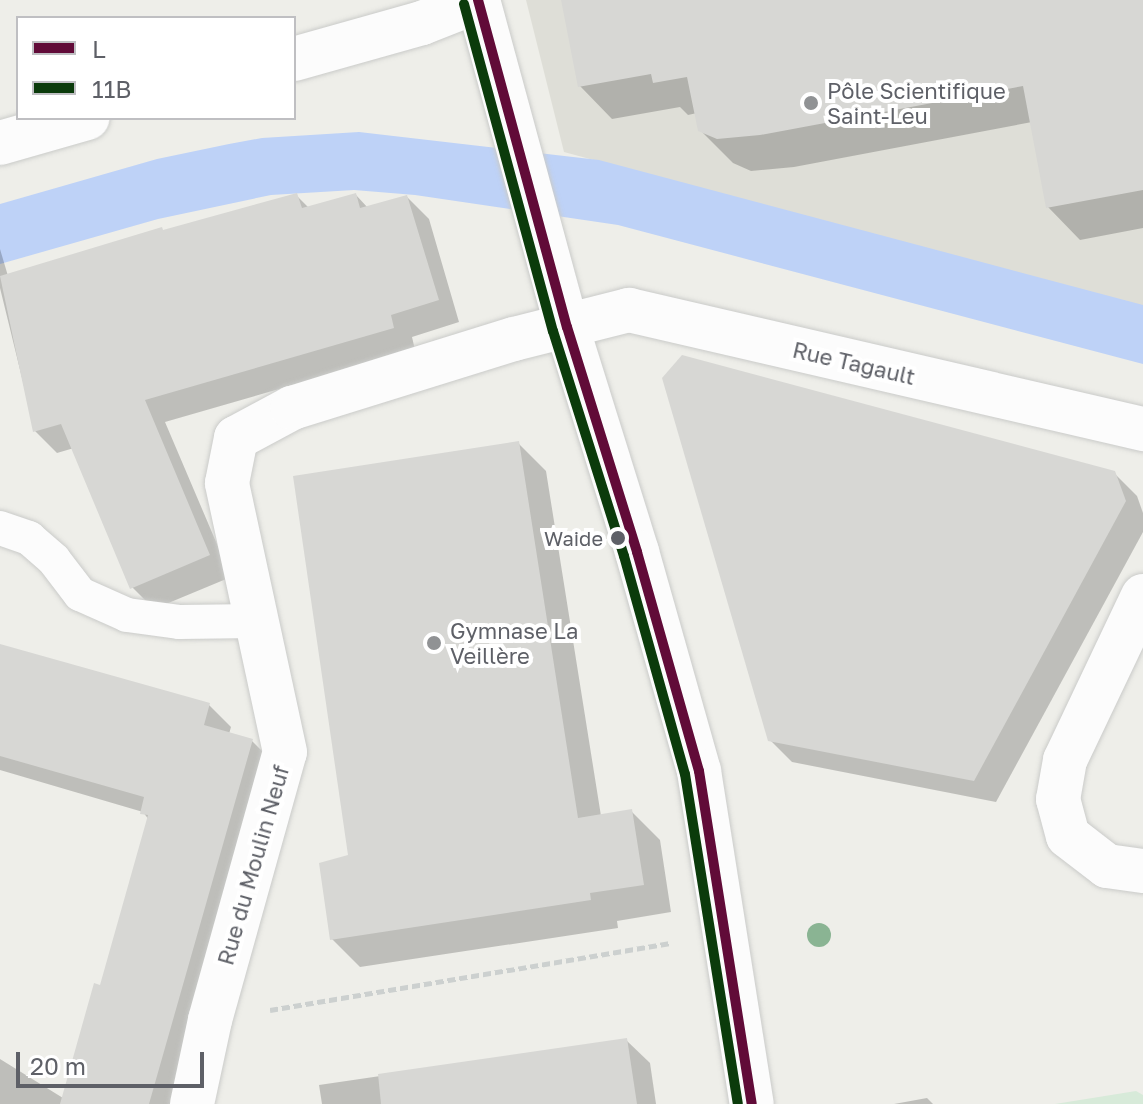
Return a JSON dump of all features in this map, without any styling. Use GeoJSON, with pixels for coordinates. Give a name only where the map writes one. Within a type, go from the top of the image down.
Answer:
{"type":"FeatureCollection","features":[{"type":"Feature","properties":{"kind":"street"},"geometry":{"type":"LineString","coordinates":[[296,58],[422,23],[478,0],[567,327],[637,552],[699,771],[752,1104]]}},
{"type":"Feature","properties":{"kind":"street"},"geometry":{"type":"LineString","coordinates":[[0,143],[80,120]]}},
{"type":"Feature","properties":{"kind":"street","name":"Rue Tagault"},"geometry":{"type":"LineString","coordinates":[[236,438],[292,408],[514,339],[629,310],[1143,429]]}},
{"type":"Feature","properties":{"kind":"street","name":"Rue du Moulin Neuf"},"geometry":{"type":"LineString","coordinates":[[192,1104],[210,1020],[285,752],[227,483],[236,438]]}},
{"type":"Feature","properties":{"kind":"street"},"geometry":{"type":"LineString","coordinates":[[1143,596],[1065,760],[1058,799],[1068,836],[1107,866],[1143,871]]}},
{"type":"Feature","properties":{"kind":"lane"},"geometry":{"type":"LineString","coordinates":[[0,528],[29,538],[54,560],[80,594],[127,615],[179,622],[257,621]]}},
{"type":"Feature","properties":{"kind":"path"},"geometry":{"type":"LineString","coordinates":[[210,1020],[726,933]]}},
{"type":"Feature","properties":{"kind":"shaded area"},"geometry":{"type":"Polygon","coordinates":[[[526,0],[1143,0],[1143,308],[564,152],[526,0]]]}},
{"type":"Feature","properties":{"kind":"green space"},"geometry":{"type":"Polygon","coordinates":[[[1136,1091],[1143,1095],[1143,1104],[1055,1104],[1136,1091]]]}},
{"type":"Feature","properties":{"kind":"water"},"geometry":{"type":"Polygon","coordinates":[[[359,132],[599,160],[1143,305],[1143,364],[618,225],[415,195],[354,190],[271,195],[158,219],[0,264],[0,204],[157,159],[229,144],[262,138],[359,132]]]}},
{"type":"Feature","properties":{"kind":"building","name":"Pôle Scientifique Saint-Leu"},"geometry":{"type":"Polygon","coordinates":[[[561,0],[1143,0],[1143,190],[1046,208],[1023,86],[760,135],[717,139],[698,131],[687,77],[653,83],[651,74],[578,87],[561,0]]]}},
{"type":"Feature","properties":{"kind":"building"},"geometry":{"type":"Polygon","coordinates":[[[297,193],[302,208],[356,193],[360,208],[407,195],[439,300],[391,315],[394,328],[145,400],[210,555],[130,589],[61,424],[33,432],[0,276],[162,227],[163,230],[297,193]]]}},
{"type":"Feature","properties":{"kind":"building"},"geometry":{"type":"Polygon","coordinates":[[[682,355],[1115,471],[1126,501],[974,781],[768,741],[662,378],[682,355]]]}},
{"type":"Feature","properties":{"kind":"building","name":"Gymnase La Veillère"},"geometry":{"type":"Polygon","coordinates":[[[519,441],[578,818],[632,809],[644,885],[590,893],[591,900],[330,940],[319,863],[348,855],[293,476],[519,441]]]}},
{"type":"Feature","properties":{"kind":"building"},"geometry":{"type":"Polygon","coordinates":[[[0,644],[210,703],[204,725],[253,739],[149,1104],[60,1104],[94,983],[100,985],[148,815],[140,814],[144,797],[0,756],[0,644]]]}},
{"type":"Feature","properties":{"kind":"building"},"geometry":{"type":"Polygon","coordinates":[[[627,1038],[637,1104],[381,1104],[378,1074],[627,1038]]]}},
{"type":"Feature","properties":{"kind":"transit line","name":"L"},"geometry":{"type":"LineString","coordinates":[[478,0],[567,327],[637,552],[699,771],[752,1104]]}},
{"type":"Feature","properties":{"kind":"transit line","name":"11B"},"geometry":{"type":"LineString","coordinates":[[464,4],[553,331],[624,556],[685,774],[738,1104]]}},
{"type":"Feature","properties":{"kind":"place","name":"Pôle Scientifique Saint-Leu"},"geometry":{"type":"Point","coordinates":[811,103]}},
{"type":"Feature","properties":{"kind":"place","name":"Waide"},"geometry":{"type":"Point","coordinates":[618,538]}},
{"type":"Feature","properties":{"kind":"place","name":"Gymnase La Veillère"},"geometry":{"type":"Point","coordinates":[434,643]}}]}
